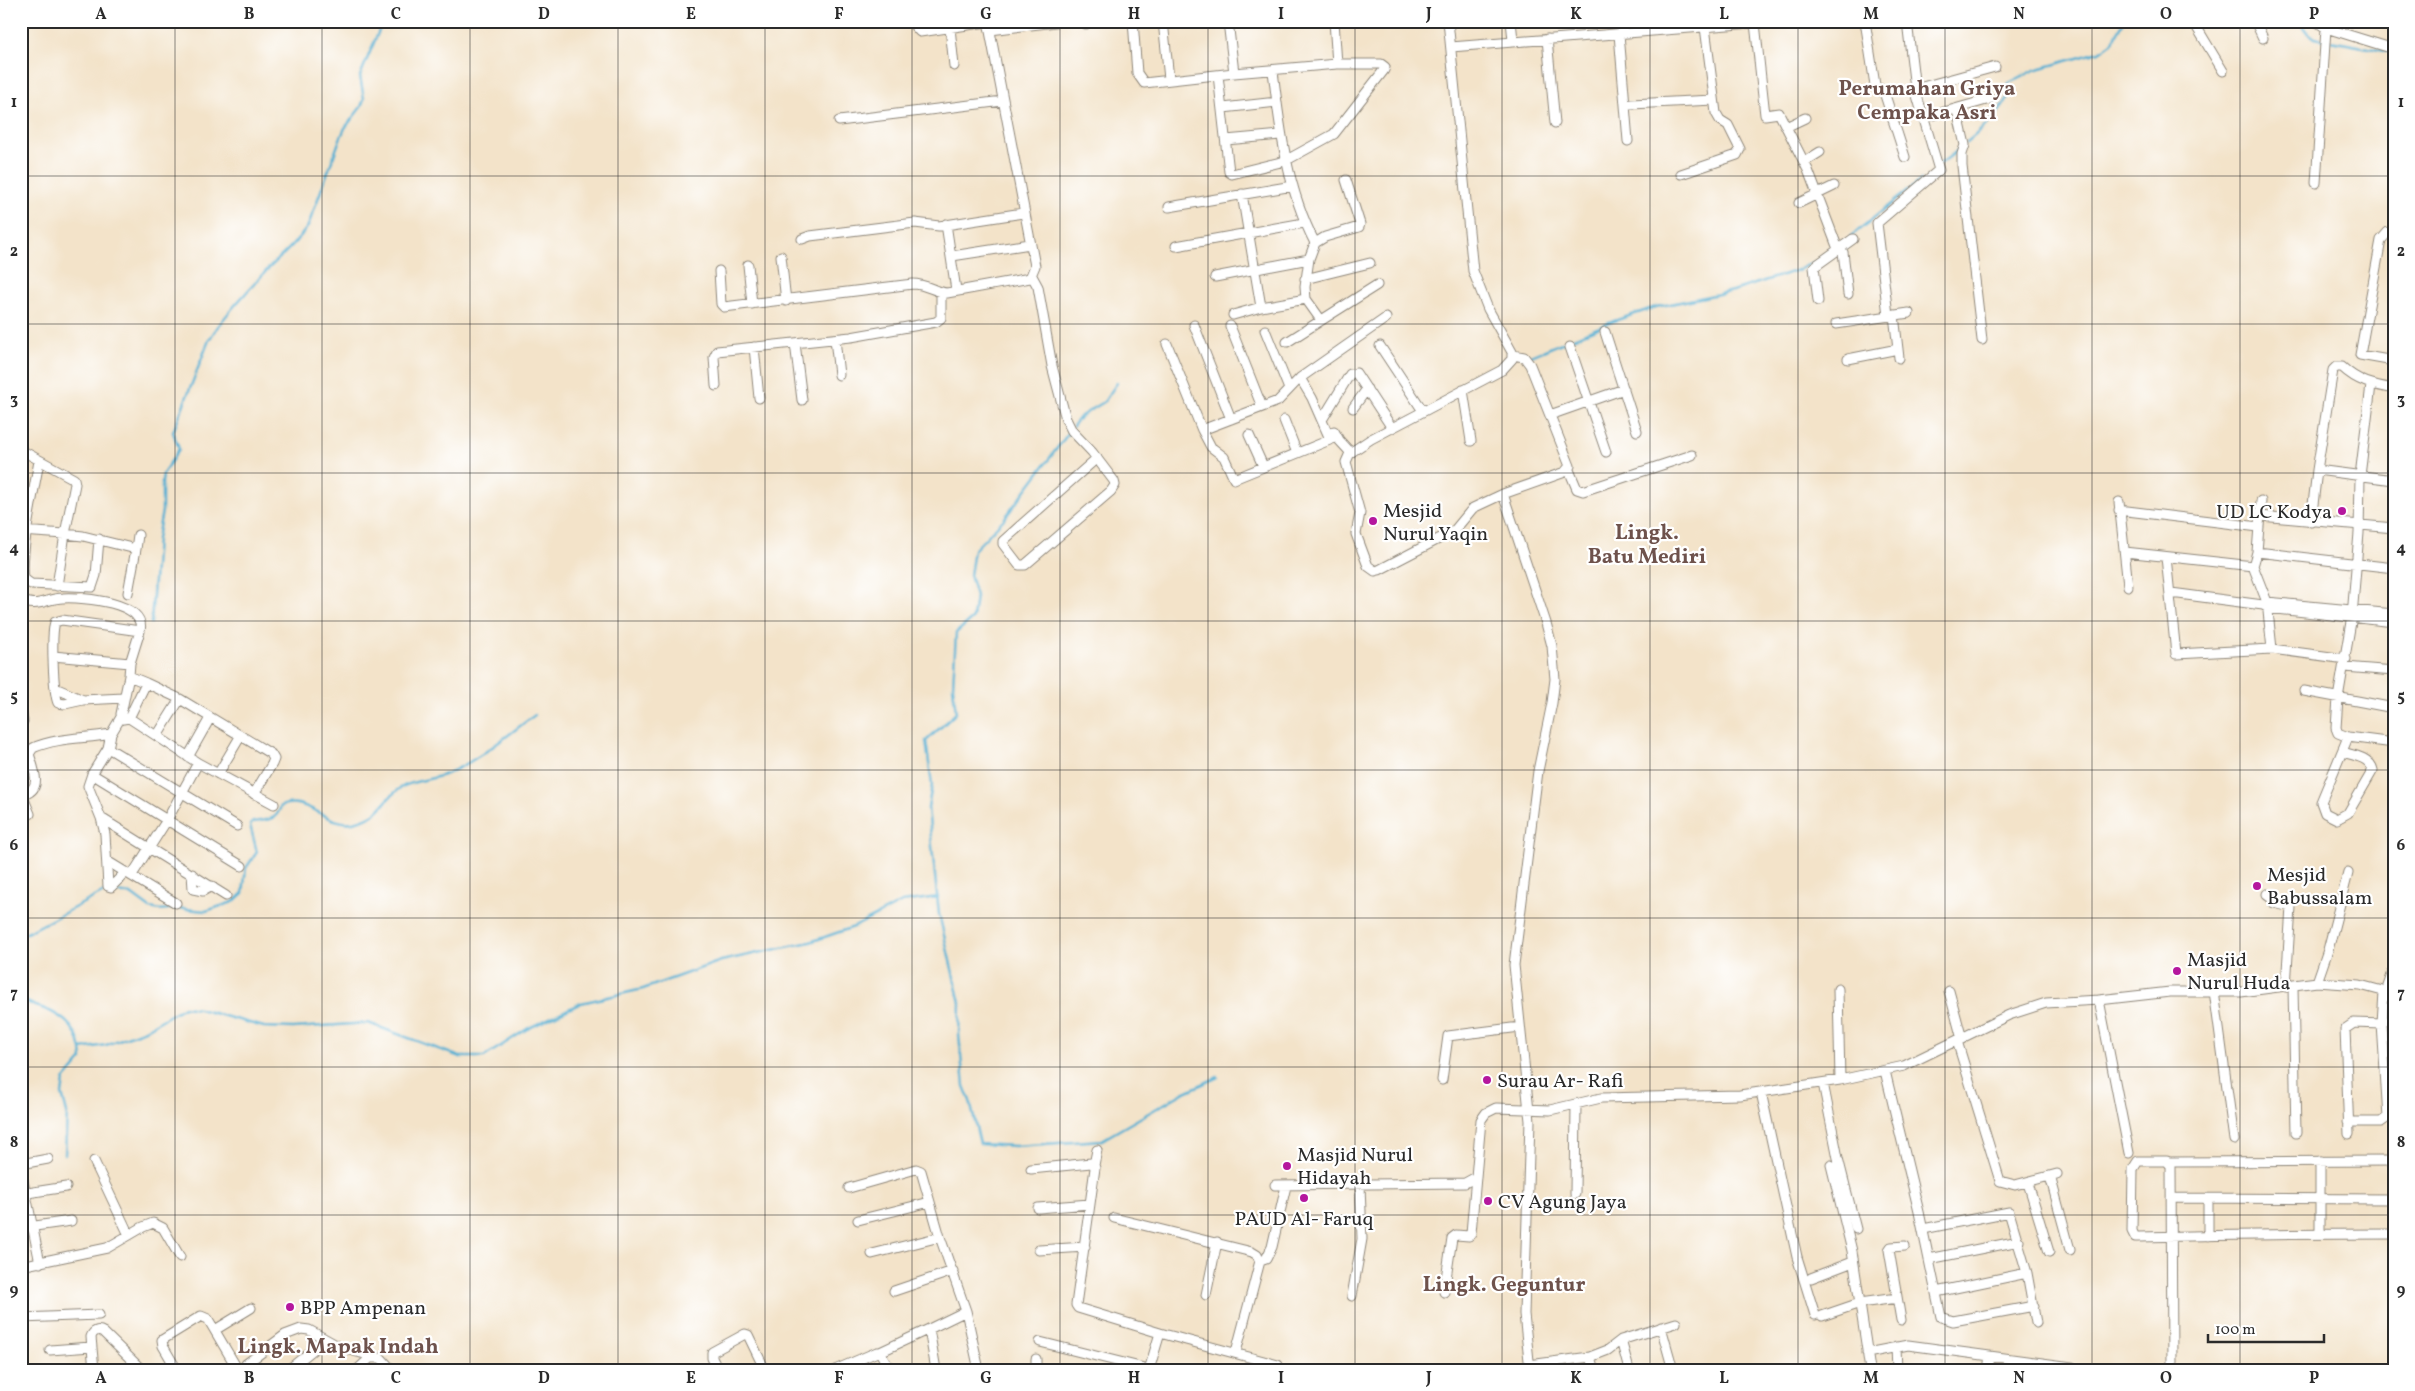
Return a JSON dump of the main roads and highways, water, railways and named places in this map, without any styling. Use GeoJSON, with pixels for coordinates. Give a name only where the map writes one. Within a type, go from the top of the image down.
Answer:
{"type":"FeatureCollection","features":[{"type":"Feature","properties":{"kind":"waterway"},"geometry":{"type":"LineString","coordinates":[[151,623],[157,539],[162,511],[163,474],[179,449],[173,432],[209,340],[237,303],[308,226],[340,139],[345,128],[361,107],[364,99],[360,76],[383,21]]}},
{"type":"Feature","properties":{"kind":"waterway"},"geometry":{"type":"LineString","coordinates":[[1966,143],[1989,123],[2004,105],[2007,99],[2009,83],[2034,70],[2099,52],[2112,43],[2124,21]]}},
{"type":"Feature","properties":{"kind":"waterway"},"geometry":{"type":"LineString","coordinates":[[2299,21],[2306,31],[2315,38],[2390,52]]}},
{"type":"Feature","properties":{"kind":"waterway"},"geometry":{"type":"LineString","coordinates":[[1939,165],[1962,147]]}},
{"type":"Feature","properties":{"kind":"waterway"},"geometry":{"type":"LineString","coordinates":[[1851,236],[1921,180]]}},
{"type":"Feature","properties":{"kind":"waterway"},"geometry":{"type":"LineString","coordinates":[[1526,358],[1614,321],[1656,307],[1733,291],[1798,270],[1814,262]]}},
{"type":"Feature","properties":{"kind":"waterway"},"geometry":{"type":"LineString","coordinates":[[1073,426],[1081,416],[1104,402],[1117,383]]}},
{"type":"Feature","properties":{"kind":"waterway"},"geometry":{"type":"LineString","coordinates":[[1070,431],[1004,519],[974,550],[970,575],[976,596],[973,618],[956,633],[953,687],[956,713],[926,741],[932,785],[928,808],[939,914],[960,1003],[959,1034],[964,1086],[970,1101],[980,1144],[1015,1146],[1102,1140],[1183,1093],[1218,1077]]}},
{"type":"Feature","properties":{"kind":"waterway"},"geometry":{"type":"LineString","coordinates":[[21,936],[106,891],[131,894],[150,908],[160,910],[176,908],[206,911],[233,902],[243,893],[246,868],[257,852],[250,825],[253,822],[274,817],[281,806],[290,803],[308,807],[335,820],[344,822],[353,822],[371,816],[402,787],[458,769],[481,755],[535,715]]}},
{"type":"Feature","properties":{"kind":"waterway"},"geometry":{"type":"LineString","coordinates":[[81,1049],[106,1045],[145,1030],[184,1007],[199,1009],[264,1027],[293,1028],[368,1023],[460,1057],[484,1057],[527,1029],[581,1003],[643,989],[721,961],[810,942],[854,927],[902,902],[938,897]]}},
{"type":"Feature","properties":{"kind":"waterway"},"geometry":{"type":"LineString","coordinates":[[21,997],[28,1003],[59,1016],[71,1027],[79,1041],[82,1059],[64,1080],[62,1094],[67,1113],[65,1154]]}},
{"type":"Feature","properties":{"kind":"place","name":"UD LC Kodya"},"geometry":{"type":"Point","coordinates":[2342,511]}},
{"type":"Feature","properties":{"kind":"place","name":"Mesjid Nurul Yaqin"},"geometry":{"type":"Point","coordinates":[1373,521]}},
{"type":"Feature","properties":{"kind":"place","name":"Mesjid Babussalam"},"geometry":{"type":"Point","coordinates":[2257,886]}},
{"type":"Feature","properties":{"kind":"place","name":"Masjid Nurul Huda"},"geometry":{"type":"Point","coordinates":[2177,971]}},
{"type":"Feature","properties":{"kind":"place","name":"Surau Ar- Rafi"},"geometry":{"type":"Point","coordinates":[1487,1080]}},
{"type":"Feature","properties":{"kind":"place","name":"Masjid Nurul Hidayah"},"geometry":{"type":"Point","coordinates":[1287,1166]}},
{"type":"Feature","properties":{"kind":"place","name":"PAUD Al- Faruq"},"geometry":{"type":"Point","coordinates":[1304,1198]}},
{"type":"Feature","properties":{"kind":"place","name":"CV Agung Jaya"},"geometry":{"type":"Point","coordinates":[1488,1201]}},
{"type":"Feature","properties":{"kind":"place","name":"BPP Ampenan"},"geometry":{"type":"Point","coordinates":[290,1307]}},
{"type":"Feature","properties":{"kind":"district","name":"Perumahan Griya Cempaka Asri"},"geometry":{"type":"Point","coordinates":[1927,100]}},
{"type":"Feature","properties":{"kind":"district","name":"Lingk. Batu Mediri"},"geometry":{"type":"Point","coordinates":[1647,544]}},
{"type":"Feature","properties":{"kind":"district","name":"Lingk. Geguntur"},"geometry":{"type":"Point","coordinates":[1504,1284]}},
{"type":"Feature","properties":{"kind":"district","name":"Lingk. Mapak Indah"},"geometry":{"type":"Point","coordinates":[338,1346]}}]}
